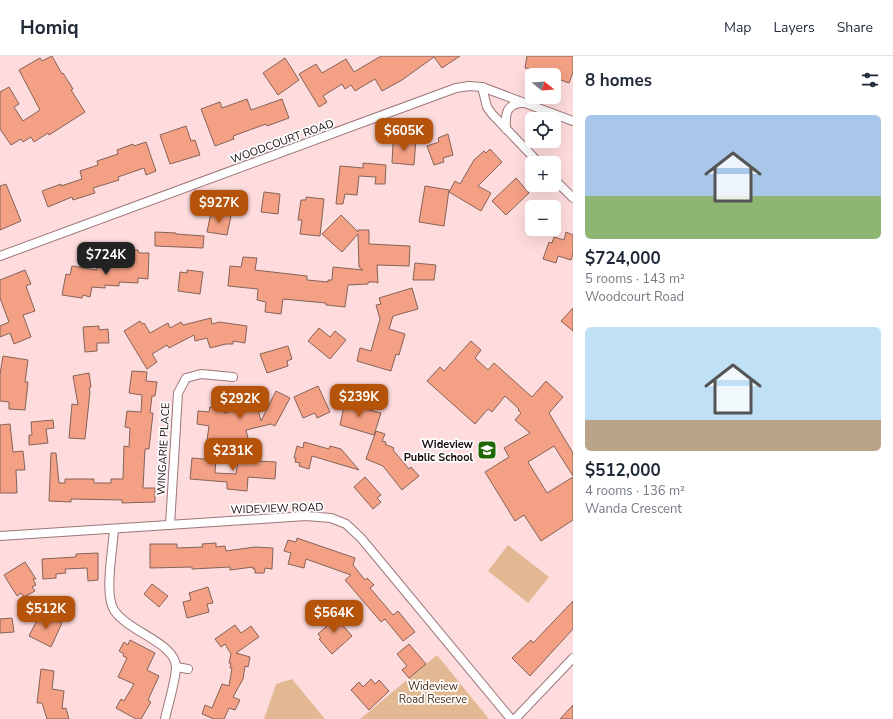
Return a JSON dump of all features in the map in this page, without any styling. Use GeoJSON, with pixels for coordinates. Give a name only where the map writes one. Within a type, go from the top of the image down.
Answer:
{"type":"FeatureCollection","features":[{"type":"Feature","properties":{"kind":"street","name":"WOODCOURT ROAD"},"geometry":{"type":"LineString","coordinates":[[0,256],[456,88],[469,86],[482,88],[525,102]]}},
{"type":"Feature","properties":{"kind":"street"},"geometry":{"type":"LineString","coordinates":[[482,88],[487,107],[492,114],[532,156]]}},
{"type":"Feature","properties":{"kind":"street"},"geometry":{"type":"LineString","coordinates":[[506,129],[505,117],[509,108],[516,103],[525,103]]}},
{"type":"Feature","properties":{"kind":"street","name":"WOODCOURT ROAD"},"geometry":{"type":"LineString","coordinates":[[530,104],[573,121]]}},
{"type":"Feature","properties":{"kind":"street"},"geometry":{"type":"LineString","coordinates":[[561,186],[573,198]]}},
{"type":"Feature","properties":{"kind":"street","name":"WINGARIE PLACE"},"geometry":{"type":"LineString","coordinates":[[170,525],[178,393],[186,378],[201,374],[233,377]]}},
{"type":"Feature","properties":{"kind":"street","name":"WIDEVIEW ROAD"},"geometry":{"type":"LineString","coordinates":[[0,536],[306,516],[331,518],[346,524],[361,538],[511,719]]}},
{"type":"Feature","properties":{"kind":"street"},"geometry":{"type":"LineString","coordinates":[[114,529],[109,591],[113,609],[127,624],[165,647],[172,656],[176,667],[165,719]]}},
{"type":"Feature","properties":{"kind":"street"},"geometry":{"type":"LineString","coordinates":[[515,719],[573,658]]}},
{"type":"Feature","properties":{"kind":"street"},"geometry":{"type":"LineString","coordinates":[[176,667],[188,669]]}},
{"type":"Feature","properties":{"kind":"green space"},"geometry":{"type":"Polygon","coordinates":[[[508,545],[549,577],[528,603],[488,571],[508,545]]]}},
{"type":"Feature","properties":{"kind":"green space","name":"Wideview Road Reserve"},"geometry":{"type":"Polygon","coordinates":[[[437,655],[489,719],[360,719],[437,655]]]}},
{"type":"Feature","properties":{"kind":"green space"},"geometry":{"type":"Polygon","coordinates":[[[292,679],[325,719],[264,719],[276,684],[292,679]]]}},
{"type":"Feature","properties":{"kind":"building"},"geometry":{"type":"Polygon","coordinates":[[[52,56],[62,74],[63,73],[73,89],[71,90],[85,112],[49,135],[48,133],[34,142],[31,137],[23,142],[21,139],[11,145],[0,129],[0,92],[9,87],[19,104],[14,107],[23,121],[40,110],[19,70],[40,58],[42,61],[52,56]]]}},
{"type":"Feature","properties":{"kind":"building"},"geometry":{"type":"Polygon","coordinates":[[[381,56],[460,56],[442,68],[434,57],[402,80],[382,91],[375,79],[355,91],[351,85],[345,89],[342,84],[323,96],[327,102],[319,107],[299,74],[316,64],[322,73],[346,59],[354,72],[381,56]]]}},
{"type":"Feature","properties":{"kind":"building"},"geometry":{"type":"Polygon","coordinates":[[[527,56],[573,56],[573,72],[569,83],[561,80],[561,68],[525,68],[527,56]]]}},
{"type":"Feature","properties":{"kind":"building"},"geometry":{"type":"Polygon","coordinates":[[[285,58],[299,80],[278,95],[263,73],[285,58]]]}},
{"type":"Feature","properties":{"kind":"building"},"geometry":{"type":"Polygon","coordinates":[[[247,99],[251,110],[282,99],[289,118],[267,126],[266,124],[233,136],[234,139],[215,146],[201,109],[220,102],[222,108],[247,99]]]}},
{"type":"Feature","properties":{"kind":"building"},"geometry":{"type":"Polygon","coordinates":[[[186,126],[191,141],[195,140],[200,155],[170,164],[160,135],[186,126]]]}},
{"type":"Feature","properties":{"kind":"building"},"geometry":{"type":"Polygon","coordinates":[[[448,134],[453,155],[443,158],[444,162],[434,165],[427,146],[439,142],[438,138],[448,134]]]}},
{"type":"Feature","properties":{"kind":"building"},"geometry":{"type":"Polygon","coordinates":[[[400,139],[416,140],[414,165],[392,163],[393,143],[400,143],[400,139]]]}},
{"type":"Feature","properties":{"kind":"building"},"geometry":{"type":"Polygon","coordinates":[[[146,142],[156,171],[146,175],[144,168],[118,177],[119,180],[93,188],[95,193],[73,200],[72,197],[48,207],[42,191],[61,184],[61,186],[82,179],[80,171],[98,165],[97,161],[118,154],[117,150],[133,144],[134,146],[146,142]]]}},
{"type":"Feature","properties":{"kind":"building"},"geometry":{"type":"Polygon","coordinates":[[[490,149],[502,162],[478,186],[491,193],[481,211],[449,192],[455,181],[460,184],[474,160],[484,151],[486,153],[490,149]]]}},
{"type":"Feature","properties":{"kind":"building"},"geometry":{"type":"Polygon","coordinates":[[[363,163],[386,165],[385,184],[375,184],[376,177],[359,176],[357,195],[345,194],[343,204],[336,204],[340,166],[363,168],[363,163]]]}},
{"type":"Feature","properties":{"kind":"building"},"geometry":{"type":"Polygon","coordinates":[[[516,178],[525,188],[525,192],[529,193],[506,215],[492,201],[516,178]]]}},
{"type":"Feature","properties":{"kind":"building"},"geometry":{"type":"Polygon","coordinates":[[[6,184],[21,221],[0,230],[0,186],[6,184]]]}},
{"type":"Feature","properties":{"kind":"building"},"geometry":{"type":"Polygon","coordinates":[[[425,186],[449,190],[444,226],[419,222],[425,186]]]}},
{"type":"Feature","properties":{"kind":"building"},"geometry":{"type":"Polygon","coordinates":[[[264,192],[280,194],[278,214],[261,212],[264,192]]]}},
{"type":"Feature","properties":{"kind":"building"},"geometry":{"type":"Polygon","coordinates":[[[306,197],[324,199],[320,236],[300,234],[302,220],[298,220],[301,200],[306,200],[306,197]]]}},
{"type":"Feature","properties":{"kind":"building"},"geometry":{"type":"Polygon","coordinates":[[[211,212],[231,216],[227,235],[207,232],[211,212]]]}},
{"type":"Feature","properties":{"kind":"building"},"geometry":{"type":"Polygon","coordinates":[[[341,215],[358,232],[358,230],[369,230],[369,244],[410,246],[409,266],[377,265],[378,283],[368,282],[368,284],[348,285],[345,307],[326,305],[326,303],[283,299],[281,314],[265,312],[266,302],[257,300],[258,289],[228,286],[230,266],[241,267],[243,257],[257,258],[255,270],[307,276],[307,280],[328,282],[328,280],[332,280],[333,267],[363,270],[359,267],[358,234],[342,252],[322,234],[341,215]]]}},
{"type":"Feature","properties":{"kind":"building"},"geometry":{"type":"Polygon","coordinates":[[[155,232],[204,236],[203,248],[155,246],[155,232]]]}},
{"type":"Feature","properties":{"kind":"building"},"geometry":{"type":"Polygon","coordinates":[[[566,232],[573,235],[573,254],[571,260],[558,256],[556,263],[543,259],[549,242],[552,243],[554,237],[564,240],[566,232]]]}},
{"type":"Feature","properties":{"kind":"building"},"geometry":{"type":"Polygon","coordinates":[[[129,250],[138,250],[139,253],[149,253],[148,279],[138,278],[138,283],[119,282],[119,286],[105,285],[105,288],[92,287],[90,297],[83,295],[82,298],[62,295],[66,274],[70,275],[72,266],[97,270],[97,264],[128,266],[129,250]]]}},
{"type":"Feature","properties":{"kind":"building"},"geometry":{"type":"Polygon","coordinates":[[[415,263],[436,265],[434,280],[413,280],[415,263]]]}},
{"type":"Feature","properties":{"kind":"building"},"geometry":{"type":"Polygon","coordinates":[[[25,270],[31,284],[26,286],[35,311],[23,315],[31,337],[14,344],[10,333],[0,337],[0,326],[9,322],[0,298],[0,280],[25,270]]]}},
{"type":"Feature","properties":{"kind":"building"},"geometry":{"type":"Polygon","coordinates":[[[187,270],[203,272],[200,294],[178,291],[180,272],[187,273],[187,270]]]}},
{"type":"Feature","properties":{"kind":"building"},"geometry":{"type":"Polygon","coordinates":[[[412,288],[418,309],[393,316],[389,329],[405,334],[399,355],[396,354],[391,371],[357,361],[360,348],[371,351],[380,319],[376,305],[381,304],[379,298],[412,288]]]}},
{"type":"Feature","properties":{"kind":"building"},"geometry":{"type":"Polygon","coordinates":[[[573,308],[573,331],[561,321],[573,308]]]}},
{"type":"Feature","properties":{"kind":"building"},"geometry":{"type":"Polygon","coordinates":[[[211,318],[212,324],[219,322],[247,326],[245,343],[233,341],[233,344],[210,348],[207,338],[195,341],[194,335],[169,348],[167,345],[152,354],[157,362],[147,369],[124,331],[140,321],[142,324],[144,323],[150,333],[168,323],[170,328],[181,322],[183,325],[211,318]]]}},
{"type":"Feature","properties":{"kind":"building"},"geometry":{"type":"Polygon","coordinates":[[[99,326],[99,330],[108,329],[109,343],[97,343],[97,351],[85,352],[83,327],[99,326]]]}},
{"type":"Feature","properties":{"kind":"building"},"geometry":{"type":"Polygon","coordinates":[[[319,328],[330,337],[335,331],[346,340],[330,359],[308,341],[319,328]]]}},
{"type":"Feature","properties":{"kind":"building"},"geometry":{"type":"Polygon","coordinates":[[[471,341],[481,350],[475,358],[488,370],[494,363],[532,397],[546,381],[563,397],[549,413],[573,453],[573,476],[554,446],[528,462],[547,493],[573,477],[573,520],[541,541],[524,515],[515,521],[485,472],[509,457],[504,448],[530,433],[515,420],[521,413],[518,410],[519,409],[505,396],[492,412],[488,409],[475,424],[427,381],[440,367],[444,371],[471,341]]]}},
{"type":"Feature","properties":{"kind":"building"},"geometry":{"type":"Polygon","coordinates":[[[288,346],[292,359],[287,361],[288,366],[267,373],[260,354],[288,346]]]}},
{"type":"Feature","properties":{"kind":"building"},"geometry":{"type":"Polygon","coordinates":[[[3,356],[28,360],[25,382],[28,382],[25,410],[9,409],[9,402],[0,401],[0,374],[3,356]]]}},
{"type":"Feature","properties":{"kind":"building"},"geometry":{"type":"Polygon","coordinates":[[[132,371],[147,372],[146,381],[157,382],[155,396],[152,396],[150,413],[153,413],[149,449],[145,449],[143,488],[155,488],[155,502],[122,503],[122,500],[71,499],[71,502],[49,501],[51,453],[56,453],[59,483],[65,483],[65,479],[94,479],[94,483],[111,483],[111,479],[123,479],[124,446],[129,447],[130,428],[125,427],[127,411],[141,412],[142,395],[129,393],[132,371]]]}},
{"type":"Feature","properties":{"kind":"building"},"geometry":{"type":"Polygon","coordinates":[[[89,373],[91,387],[89,388],[90,392],[85,439],[69,438],[72,404],[78,405],[73,376],[89,373]]]}},
{"type":"Feature","properties":{"kind":"building"},"geometry":{"type":"Polygon","coordinates":[[[318,386],[330,412],[317,418],[315,413],[303,418],[294,397],[318,386]]]}},
{"type":"Feature","properties":{"kind":"building"},"geometry":{"type":"Polygon","coordinates":[[[276,391],[290,398],[275,426],[271,424],[246,430],[248,438],[230,442],[207,440],[209,426],[197,424],[198,411],[209,412],[210,407],[225,409],[224,413],[257,406],[261,421],[276,391]]]}},
{"type":"Feature","properties":{"kind":"building"},"geometry":{"type":"Polygon","coordinates":[[[346,398],[356,401],[354,406],[381,413],[374,435],[340,425],[346,398]]]}},
{"type":"Feature","properties":{"kind":"building"},"geometry":{"type":"Polygon","coordinates":[[[53,420],[54,428],[46,429],[48,443],[29,445],[29,435],[32,435],[31,422],[53,420]]]}},
{"type":"Feature","properties":{"kind":"building"},"geometry":{"type":"Polygon","coordinates":[[[10,424],[13,452],[23,451],[25,470],[16,470],[17,493],[0,493],[0,425],[10,424]]]}},
{"type":"Feature","properties":{"kind":"building"},"geometry":{"type":"Polygon","coordinates":[[[376,431],[385,434],[382,441],[394,448],[393,450],[409,469],[411,467],[419,476],[402,490],[383,466],[366,459],[376,431]]]}},
{"type":"Feature","properties":{"kind":"building"},"geometry":{"type":"Polygon","coordinates":[[[304,442],[329,449],[330,446],[341,449],[359,470],[312,456],[309,469],[299,466],[300,463],[295,462],[296,458],[294,458],[297,446],[303,448],[304,442]]]}},
{"type":"Feature","properties":{"kind":"building"},"geometry":{"type":"Polygon","coordinates":[[[192,458],[216,460],[215,473],[236,474],[238,460],[276,462],[275,479],[248,477],[247,491],[227,489],[227,482],[190,479],[192,458]]]}},
{"type":"Feature","properties":{"kind":"building"},"geometry":{"type":"Polygon","coordinates":[[[365,477],[381,495],[377,498],[381,502],[373,509],[354,487],[365,477]]]}},
{"type":"Feature","properties":{"kind":"building"},"geometry":{"type":"Polygon","coordinates":[[[297,538],[355,558],[353,565],[365,580],[367,578],[374,585],[370,588],[393,615],[398,611],[415,632],[403,641],[385,619],[381,622],[345,580],[351,575],[306,559],[304,568],[288,564],[291,553],[284,551],[288,540],[296,542],[297,538]]]}},
{"type":"Feature","properties":{"kind":"building"},"geometry":{"type":"Polygon","coordinates":[[[216,543],[216,547],[225,546],[226,551],[255,547],[273,548],[272,569],[265,568],[264,573],[255,573],[255,569],[253,569],[253,567],[230,570],[230,567],[192,569],[192,567],[150,568],[150,544],[177,544],[177,548],[203,547],[202,544],[216,543]]]}},
{"type":"Feature","properties":{"kind":"building"},"geometry":{"type":"Polygon","coordinates":[[[98,553],[98,580],[88,581],[87,568],[65,569],[66,573],[56,574],[56,578],[43,579],[42,559],[76,557],[76,554],[98,553]]]}},
{"type":"Feature","properties":{"kind":"building"},"geometry":{"type":"Polygon","coordinates":[[[25,562],[36,579],[33,579],[36,585],[32,587],[35,591],[24,597],[21,593],[17,596],[4,575],[25,562]]]}},
{"type":"Feature","properties":{"kind":"building"},"geometry":{"type":"Polygon","coordinates":[[[152,584],[168,596],[159,607],[144,594],[152,584]]]}},
{"type":"Feature","properties":{"kind":"building"},"geometry":{"type":"Polygon","coordinates":[[[208,587],[213,603],[207,604],[209,612],[187,618],[183,602],[191,600],[189,593],[208,587]]]}},
{"type":"Feature","properties":{"kind":"building"},"geometry":{"type":"Polygon","coordinates":[[[573,601],[573,629],[530,676],[512,658],[531,640],[533,643],[573,601]]]}},
{"type":"Feature","properties":{"kind":"building"},"geometry":{"type":"Polygon","coordinates":[[[41,612],[62,623],[51,647],[29,636],[41,612]]]}},
{"type":"Feature","properties":{"kind":"building"},"geometry":{"type":"Polygon","coordinates":[[[331,612],[352,636],[332,654],[319,639],[321,638],[318,634],[326,627],[321,621],[331,612]]]}},
{"type":"Feature","properties":{"kind":"building"},"geometry":{"type":"Polygon","coordinates":[[[12,618],[14,632],[0,633],[0,619],[12,618]]]}},
{"type":"Feature","properties":{"kind":"building"},"geometry":{"type":"Polygon","coordinates":[[[235,625],[241,633],[251,626],[259,637],[236,653],[250,657],[248,667],[245,666],[243,679],[233,697],[240,700],[235,710],[229,708],[224,719],[214,719],[202,714],[205,705],[212,708],[222,684],[229,686],[232,668],[230,668],[231,663],[229,663],[231,654],[225,644],[221,647],[215,639],[235,625]]]}},
{"type":"Feature","properties":{"kind":"building"},"geometry":{"type":"Polygon","coordinates":[[[130,640],[155,653],[147,670],[159,676],[148,700],[151,702],[141,719],[136,719],[116,708],[121,699],[124,701],[134,684],[118,677],[127,658],[119,651],[124,642],[128,645],[130,640]]]}},
{"type":"Feature","properties":{"kind":"building"},"geometry":{"type":"Polygon","coordinates":[[[409,644],[426,664],[409,678],[402,670],[407,666],[397,654],[409,644]]]}},
{"type":"Feature","properties":{"kind":"building"},"geometry":{"type":"Polygon","coordinates":[[[41,669],[54,671],[52,689],[64,691],[62,709],[66,708],[69,719],[47,719],[42,703],[37,703],[41,669]]]}},
{"type":"Feature","properties":{"kind":"building"},"geometry":{"type":"Polygon","coordinates":[[[371,679],[375,684],[379,680],[389,691],[369,710],[351,690],[359,682],[363,687],[371,679]]]}},
{"type":"Feature","properties":{"kind":"building"},"geometry":{"type":"Polygon","coordinates":[[[573,705],[573,719],[560,719],[573,705]]]}},
{"type":"Feature","properties":{"kind":"place","name":"Wideview Public School"},"geometry":{"type":"Point","coordinates":[487,450]}}]}
